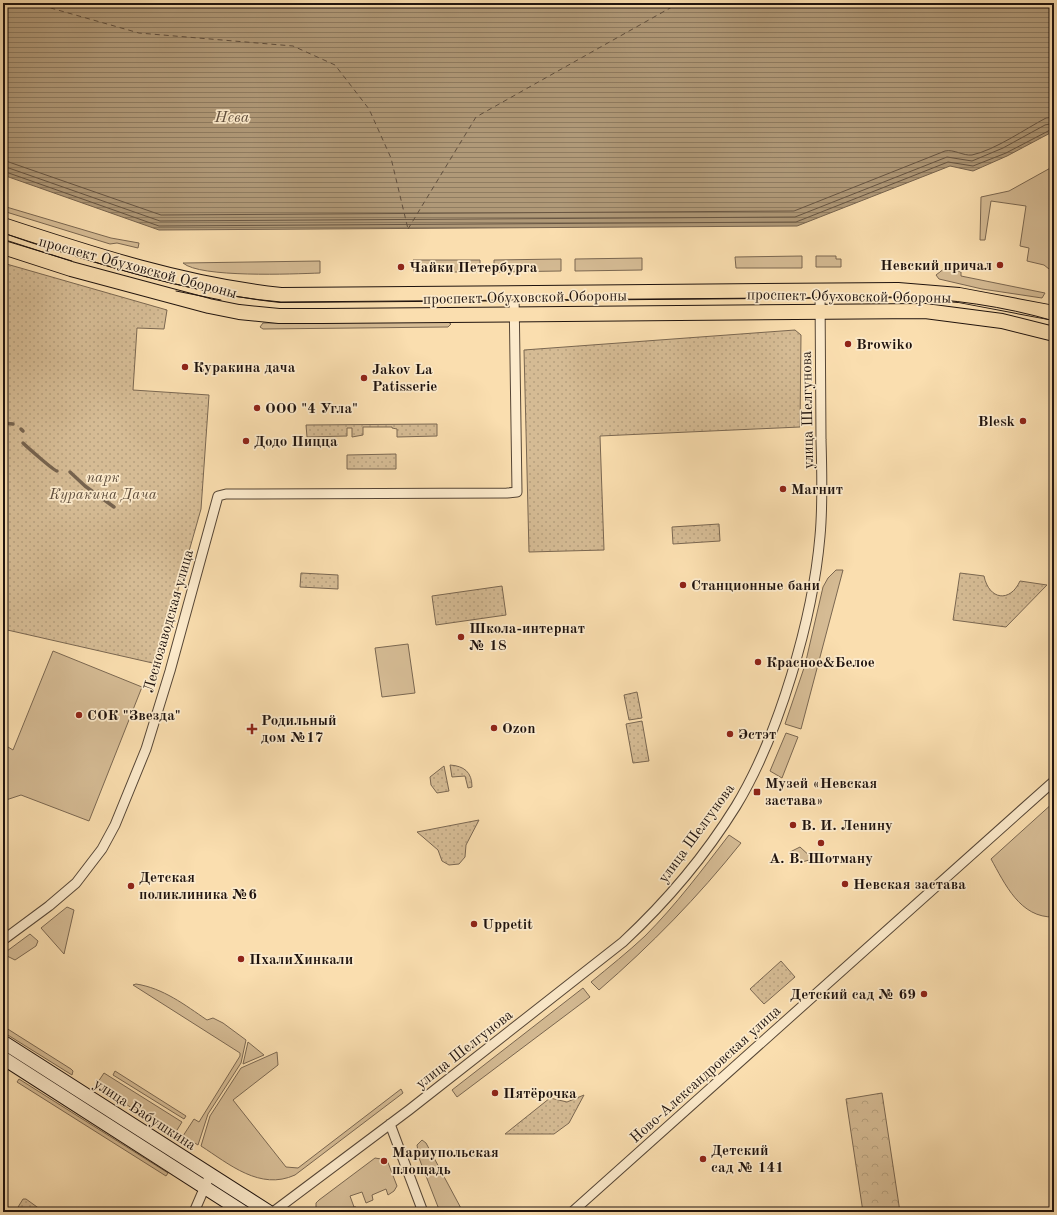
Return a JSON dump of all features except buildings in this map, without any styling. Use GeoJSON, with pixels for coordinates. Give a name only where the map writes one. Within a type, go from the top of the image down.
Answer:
{"type":"FeatureCollection","features":[{"type":"Feature","properties":{"kind":"main road","name":"проспект Обуховской Обороны"},"geometry":{"type":"LineString","coordinates":[[3,226],[181,278],[231,289],[281,295],[927,291],[984,299],[1054,313]]}},
{"type":"Feature","properties":{"kind":"main road","name":"проспект Обуховской Обороны"},"geometry":{"type":"LineString","coordinates":[[3,247],[143,290],[239,312],[279,316],[898,310],[956,314],[1002,321],[1054,334]]}},
{"type":"Feature","properties":{"kind":"main road","name":"улица Бабушкина"},"geometry":{"type":"LineString","coordinates":[[3,1042],[269,1212]]}},
{"type":"Feature","properties":{"kind":"main road","name":"улица Бабушкина"},"geometry":{"type":"LineString","coordinates":[[3,1058],[243,1212]]}},
{"type":"Feature","properties":{"kind":"street","name":"улица Шелгунова"},"geometry":{"type":"LineString","coordinates":[[273,1212],[390,1124],[623,942],[650,917],[674,890],[724,825],[747,787],[774,725],[793,669],[809,604],[817,562],[822,509],[820,291]]}},
{"type":"Feature","properties":{"kind":"street"},"geometry":{"type":"LineString","coordinates":[[514,293],[514,314]]}},
{"type":"Feature","properties":{"kind":"street","name":"Леснозаводская улица"},"geometry":{"type":"LineString","coordinates":[[3,940],[49,906],[76,883],[93,863],[115,825],[146,749],[170,671],[218,496],[226,494],[507,494],[517,492],[514,314]]}},
{"type":"Feature","properties":{"kind":"street","name":"Ново-Александровская улица"},"geometry":{"type":"LineString","coordinates":[[572,1212],[1054,781]]}},
{"type":"Feature","properties":{"kind":"street"},"geometry":{"type":"LineString","coordinates":[[390,1124],[423,1212]]}},
{"type":"Feature","properties":{"kind":"street"},"geometry":{"type":"LineString","coordinates":[[194,1212],[210,1175]]}},
{"type":"Feature","properties":{"kind":"green space"},"geometry":{"type":"Polygon","coordinates":[[[1054,166],[1054,260],[1049,269],[1044,265],[1027,261],[1029,248],[1020,246],[1026,206],[991,201],[985,240],[980,240],[981,197],[1009,191],[1054,166]]]}},
{"type":"Feature","properties":{"kind":"green space"},"geometry":{"type":"Polygon","coordinates":[[[3,206],[111,238],[139,243],[138,248],[117,243],[110,244],[3,211],[3,206]]]}},
{"type":"Feature","properties":{"kind":"green space"},"geometry":{"type":"Polygon","coordinates":[[[802,256],[802,268],[736,268],[735,257],[802,256]]]}},
{"type":"Feature","properties":{"kind":"green space"},"geometry":{"type":"Polygon","coordinates":[[[816,256],[836,256],[836,259],[841,259],[841,267],[816,267],[816,256]]]}},
{"type":"Feature","properties":{"kind":"green space"},"geometry":{"type":"Polygon","coordinates":[[[642,258],[642,270],[575,271],[575,259],[642,258]]]}},
{"type":"Feature","properties":{"kind":"green space"},"geometry":{"type":"Polygon","coordinates":[[[561,259],[561,271],[494,272],[494,260],[561,259]]]}},
{"type":"Feature","properties":{"kind":"green space"},"geometry":{"type":"Polygon","coordinates":[[[413,260],[480,260],[480,272],[414,272],[413,260]]]}},
{"type":"Feature","properties":{"kind":"green space"},"geometry":{"type":"Polygon","coordinates":[[[320,261],[320,273],[290,274],[227,273],[193,268],[183,263],[320,261]]]}},
{"type":"Feature","properties":{"kind":"green space","name":"парк Куракина Дача"},"geometry":{"type":"Polygon","coordinates":[[[3,263],[167,310],[164,329],[137,328],[133,390],[209,395],[201,509],[157,664],[3,629],[3,263]]]}},
{"type":"Feature","properties":{"kind":"green space"},"geometry":{"type":"Polygon","coordinates":[[[945,268],[961,272],[961,276],[1045,293],[1042,298],[982,289],[939,279],[936,275],[945,268]]]}},
{"type":"Feature","properties":{"kind":"green space"},"geometry":{"type":"Polygon","coordinates":[[[448,322],[451,324],[448,327],[263,329],[260,327],[263,323],[448,322]]]}},
{"type":"Feature","properties":{"kind":"green space"},"geometry":{"type":"Polygon","coordinates":[[[795,330],[801,335],[800,427],[600,436],[604,550],[529,552],[524,350],[795,330]]]}},
{"type":"Feature","properties":{"kind":"green space"},"geometry":{"type":"Polygon","coordinates":[[[437,424],[437,436],[397,437],[397,429],[392,427],[363,427],[363,435],[352,437],[352,428],[347,428],[347,436],[307,437],[306,425],[437,424]]]}},
{"type":"Feature","properties":{"kind":"green space"},"geometry":{"type":"Polygon","coordinates":[[[396,454],[396,469],[347,469],[347,455],[396,454]]]}},
{"type":"Feature","properties":{"kind":"green space"},"geometry":{"type":"Polygon","coordinates":[[[719,524],[720,541],[673,544],[672,527],[719,524]]]}},
{"type":"Feature","properties":{"kind":"green space"},"geometry":{"type":"Polygon","coordinates":[[[836,570],[843,570],[801,729],[785,724],[805,665],[823,587],[828,578],[836,570]]]}},
{"type":"Feature","properties":{"kind":"green space"},"geometry":{"type":"Polygon","coordinates":[[[301,573],[338,575],[338,589],[300,587],[301,573]]]}},
{"type":"Feature","properties":{"kind":"green space"},"geometry":{"type":"Polygon","coordinates":[[[960,573],[984,576],[990,590],[1000,596],[1011,593],[1020,581],[1047,585],[1006,627],[953,620],[960,573]]]}},
{"type":"Feature","properties":{"kind":"green space"},"geometry":{"type":"Polygon","coordinates":[[[502,586],[506,615],[436,625],[432,596],[502,586]]]}},
{"type":"Feature","properties":{"kind":"green space"},"geometry":{"type":"Polygon","coordinates":[[[408,644],[415,693],[382,697],[375,648],[408,644]]]}},
{"type":"Feature","properties":{"kind":"green space","name":"СОК \"Звезда\""},"geometry":{"type":"Polygon","coordinates":[[[53,651],[142,687],[89,821],[21,795],[3,801],[3,744],[13,750],[53,651]]]}},
{"type":"Feature","properties":{"kind":"green space"},"geometry":{"type":"Polygon","coordinates":[[[637,692],[642,718],[629,720],[624,695],[637,692]]]}},
{"type":"Feature","properties":{"kind":"green space"},"geometry":{"type":"Polygon","coordinates":[[[642,721],[649,761],[633,763],[626,724],[642,721]]]}},
{"type":"Feature","properties":{"kind":"green space"},"geometry":{"type":"Polygon","coordinates":[[[786,733],[798,737],[782,778],[770,771],[786,733]]]}},
{"type":"Feature","properties":{"kind":"green space"},"geometry":{"type":"Polygon","coordinates":[[[450,765],[463,768],[469,774],[471,777],[472,787],[468,788],[465,776],[452,777],[450,765]]]}},
{"type":"Feature","properties":{"kind":"green space"},"geometry":{"type":"Polygon","coordinates":[[[444,766],[449,791],[437,793],[431,785],[430,777],[444,766]]]}},
{"type":"Feature","properties":{"kind":"green space"},"geometry":{"type":"Polygon","coordinates":[[[1054,802],[1054,917],[1042,916],[1023,906],[1008,889],[991,859],[1054,802]]]}},
{"type":"Feature","properties":{"kind":"green space"},"geometry":{"type":"Polygon","coordinates":[[[479,820],[466,845],[465,857],[459,864],[449,865],[442,861],[438,850],[417,832],[479,820]]]}},
{"type":"Feature","properties":{"kind":"green space"},"geometry":{"type":"Polygon","coordinates":[[[729,835],[741,843],[725,863],[673,920],[637,956],[599,990],[591,982],[645,936],[688,887],[729,835]]]}},
{"type":"Feature","properties":{"kind":"green space"},"geometry":{"type":"Polygon","coordinates":[[[800,847],[813,859],[802,862],[790,852],[800,847]]]}},
{"type":"Feature","properties":{"kind":"green space"},"geometry":{"type":"Polygon","coordinates":[[[67,907],[74,910],[64,954],[41,928],[67,907]]]}},
{"type":"Feature","properties":{"kind":"green space"},"geometry":{"type":"Polygon","coordinates":[[[30,934],[38,941],[36,946],[15,960],[3,954],[30,934]]]}},
{"type":"Feature","properties":{"kind":"green space"},"geometry":{"type":"Polygon","coordinates":[[[781,961],[795,977],[764,1004],[750,989],[781,961]]]}},
{"type":"Feature","properties":{"kind":"green space"},"geometry":{"type":"Polygon","coordinates":[[[136,984],[165,993],[207,1020],[213,1018],[223,1023],[246,1040],[241,1063],[208,1114],[198,1145],[183,1136],[194,1119],[199,1122],[240,1056],[240,1053],[133,985],[136,984]]]}},
{"type":"Feature","properties":{"kind":"green space"},"geometry":{"type":"Polygon","coordinates":[[[583,988],[590,997],[457,1097],[452,1090],[583,988]]]}},
{"type":"Feature","properties":{"kind":"green space"},"geometry":{"type":"Polygon","coordinates":[[[3,1026],[71,1069],[73,1071],[72,1075],[3,1032],[3,1026]]]}},
{"type":"Feature","properties":{"kind":"green space"},"geometry":{"type":"Polygon","coordinates":[[[248,1042],[264,1055],[243,1064],[248,1042]]]}},
{"type":"Feature","properties":{"kind":"green space"},"geometry":{"type":"Polygon","coordinates":[[[277,1052],[278,1065],[233,1100],[286,1167],[298,1168],[401,1089],[403,1093],[295,1175],[282,1179],[269,1180],[257,1178],[234,1167],[201,1146],[210,1116],[241,1068],[277,1052]]]}},
{"type":"Feature","properties":{"kind":"green space"},"geometry":{"type":"Polygon","coordinates":[[[115,1071],[186,1116],[184,1119],[113,1075],[115,1071]]]}},
{"type":"Feature","properties":{"kind":"green space"},"geometry":{"type":"Polygon","coordinates":[[[104,1073],[182,1122],[174,1135],[96,1085],[104,1073]]]}},
{"type":"Feature","properties":{"kind":"green space"},"geometry":{"type":"Polygon","coordinates":[[[19,1079],[168,1173],[166,1176],[17,1082],[19,1079]]]}},
{"type":"Feature","properties":{"kind":"green space"},"geometry":{"type":"Polygon","coordinates":[[[882,1093],[900,1212],[863,1212],[846,1099],[882,1093]]]}},
{"type":"Feature","properties":{"kind":"green space"},"geometry":{"type":"Polygon","coordinates":[[[584,1095],[569,1123],[554,1134],[505,1134],[550,1098],[567,1102],[584,1095]]]}},
{"type":"Feature","properties":{"kind":"green space"},"geometry":{"type":"Polygon","coordinates":[[[422,1140],[426,1143],[463,1212],[440,1212],[419,1158],[417,1145],[422,1140]]]}},
{"type":"Feature","properties":{"kind":"green space"},"geometry":{"type":"Polygon","coordinates":[[[375,1158],[387,1160],[397,1186],[394,1191],[388,1195],[386,1189],[372,1195],[373,1200],[366,1203],[362,1192],[350,1196],[354,1207],[356,1207],[358,1212],[316,1212],[316,1203],[319,1200],[375,1158]]]}},
{"type":"Feature","properties":{"kind":"green space"},"geometry":{"type":"Polygon","coordinates":[[[23,1199],[26,1199],[44,1212],[15,1212],[23,1199]]]}},
{"type":"Feature","properties":{"kind":"water","name":"Нева"},"geometry":{"type":"Polygon","coordinates":[[[3,3],[1054,3],[1054,131],[1007,156],[973,171],[950,166],[797,226],[159,230],[3,175],[3,3]]]}},
{"type":"Feature","properties":{"kind":"waterway"},"geometry":{"type":"LineString","coordinates":[[3,423],[13,424]]}},
{"type":"Feature","properties":{"kind":"waterway"},"geometry":{"type":"LineString","coordinates":[[23,443],[45,463],[57,471]]}},
{"type":"Feature","properties":{"kind":"waterway"},"geometry":{"type":"LineString","coordinates":[[70,472],[85,486],[114,507]]}},
{"type":"Feature","properties":{"kind":"ferry route"},"geometry":{"type":"LineString","coordinates":[[33,3],[139,33],[293,46],[335,65],[369,109],[391,158],[408,229]]}},
{"type":"Feature","properties":{"kind":"ferry route"},"geometry":{"type":"LineString","coordinates":[[408,229],[476,117],[679,3]]}},
{"type":"Feature","properties":{"kind":"tram line"},"geometry":{"type":"LineString","coordinates":[[3,233],[44,247],[153,279],[238,297],[281,302],[898,297],[938,299],[977,304],[1016,311],[1054,321]]}},
{"type":"Feature","properties":{"kind":"tram line"},"geometry":{"type":"LineString","coordinates":[[3,240],[72,261]]}},
{"type":"Feature","properties":{"kind":"tram line"},"geometry":{"type":"LineString","coordinates":[[176,291],[221,300]]}},
{"type":"Feature","properties":{"kind":"place","name":"Невский причал"},"geometry":{"type":"Point","coordinates":[1000,265]}},
{"type":"Feature","properties":{"kind":"place","name":"Чайки Петербурга"},"geometry":{"type":"Point","coordinates":[401,267]}},
{"type":"Feature","properties":{"kind":"place","name":"Browiko"},"geometry":{"type":"Point","coordinates":[848,344]}},
{"type":"Feature","properties":{"kind":"place","name":"Куракина дача"},"geometry":{"type":"Point","coordinates":[185,367]}},
{"type":"Feature","properties":{"kind":"place","name":"Jakov La Patisserie"},"geometry":{"type":"Point","coordinates":[364,378]}},
{"type":"Feature","properties":{"kind":"place","name":"ООО \"4 Угла\""},"geometry":{"type":"Point","coordinates":[257,408]}},
{"type":"Feature","properties":{"kind":"place","name":"Blesk"},"geometry":{"type":"Point","coordinates":[1023,421]}},
{"type":"Feature","properties":{"kind":"place","name":"Додо Пицца"},"geometry":{"type":"Point","coordinates":[246,441]}},
{"type":"Feature","properties":{"kind":"place","name":"Магнит"},"geometry":{"type":"Point","coordinates":[783,489]}},
{"type":"Feature","properties":{"kind":"place","name":"Станционные бани"},"geometry":{"type":"Point","coordinates":[683,585]}},
{"type":"Feature","properties":{"kind":"place","name":"Школа-интернат № 18"},"geometry":{"type":"Point","coordinates":[461,637]}},
{"type":"Feature","properties":{"kind":"place","name":"Красное&Белое"},"geometry":{"type":"Point","coordinates":[758,662]}},
{"type":"Feature","properties":{"kind":"place","name":"СОК \"Звезда\""},"geometry":{"type":"Point","coordinates":[79,715]}},
{"type":"Feature","properties":{"kind":"place","name":"Ozon"},"geometry":{"type":"Point","coordinates":[494,728]}},
{"type":"Feature","properties":{"kind":"place","name":"Родильный дом №17"},"geometry":{"type":"Point","coordinates":[252,729]}},
{"type":"Feature","properties":{"kind":"place","name":"Эстэт"},"geometry":{"type":"Point","coordinates":[730,734]}},
{"type":"Feature","properties":{"kind":"place","name":"Музей «Невская застава»"},"geometry":{"type":"Point","coordinates":[757,792]}},
{"type":"Feature","properties":{"kind":"place","name":"В. И. Ленину"},"geometry":{"type":"Point","coordinates":[793,825]}},
{"type":"Feature","properties":{"kind":"place","name":"А. В. Шотману"},"geometry":{"type":"Point","coordinates":[821,843]}},
{"type":"Feature","properties":{"kind":"place","name":"Невская застава"},"geometry":{"type":"Point","coordinates":[845,884]}},
{"type":"Feature","properties":{"kind":"place","name":"Детская поликлиника №6"},"geometry":{"type":"Point","coordinates":[131,886]}},
{"type":"Feature","properties":{"kind":"place","name":"Uppetit"},"geometry":{"type":"Point","coordinates":[474,924]}},
{"type":"Feature","properties":{"kind":"place","name":"ПхалиХинкали"},"geometry":{"type":"Point","coordinates":[241,959]}},
{"type":"Feature","properties":{"kind":"place","name":"Детский сад № 69"},"geometry":{"type":"Point","coordinates":[924,994]}},
{"type":"Feature","properties":{"kind":"place","name":"Пятёрочка"},"geometry":{"type":"Point","coordinates":[495,1093]}},
{"type":"Feature","properties":{"kind":"place","name":"Детский сад № 141"},"geometry":{"type":"Point","coordinates":[703,1159]}},
{"type":"Feature","properties":{"kind":"place","name":"Мариупольская площадь"},"geometry":{"type":"Point","coordinates":[384,1161]}}]}
